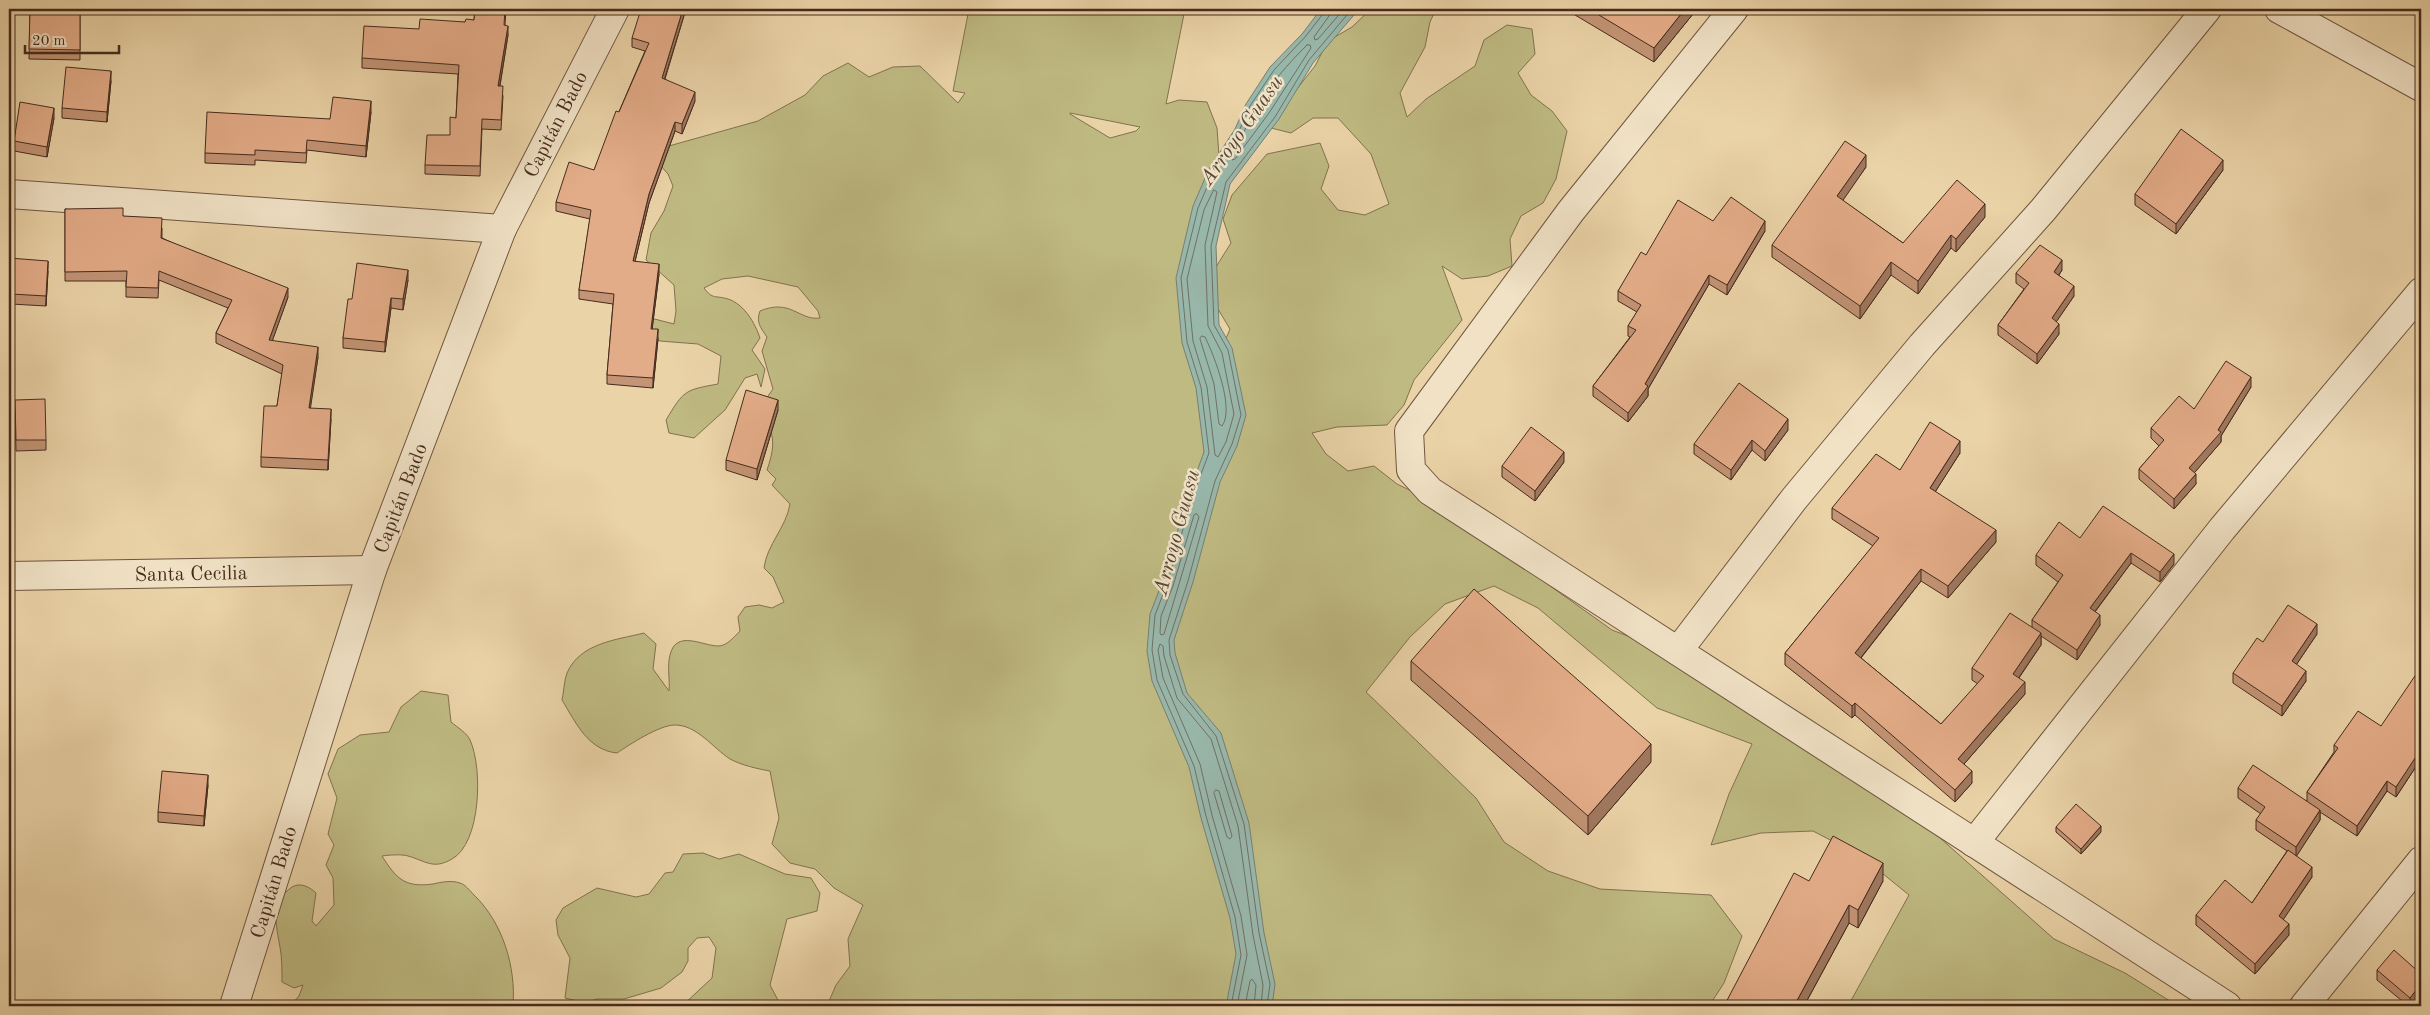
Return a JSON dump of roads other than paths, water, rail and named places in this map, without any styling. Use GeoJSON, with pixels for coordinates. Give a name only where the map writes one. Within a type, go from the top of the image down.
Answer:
{"type":"FeatureCollection","features":[{"type":"Feature","properties":{"kind":"street","name":"Capitán Bado"},"geometry":{"type":"LineString","coordinates":[[234,1006],[372,570],[502,229],[615,9]]}},
{"type":"Feature","properties":{"kind":"street"},"geometry":{"type":"LineString","coordinates":[[1734,9],[1571,211],[1409,431],[1411,470],[1430,491],[2227,1006]]}},
{"type":"Feature","properties":{"kind":"street"},"geometry":{"type":"LineString","coordinates":[[1678,651],[1794,499],[1922,345],[2043,210],[2207,9]]}},
{"type":"Feature","properties":{"kind":"street"},"geometry":{"type":"LineString","coordinates":[[2279,9],[2421,87]]}},
{"type":"Feature","properties":{"kind":"street"},"geometry":{"type":"LineString","coordinates":[[9,194],[502,229]]}},
{"type":"Feature","properties":{"kind":"street"},"geometry":{"type":"LineString","coordinates":[[1974,843],[2222,529],[2421,292]]}},
{"type":"Feature","properties":{"kind":"street","name":"Santa Cecilia"},"geometry":{"type":"LineString","coordinates":[[9,576],[372,570]]}},
{"type":"Feature","properties":{"kind":"street"},"geometry":{"type":"LineString","coordinates":[[2304,1006],[2421,861]]}},
{"type":"Feature","properties":{"kind":"water","name":"Arroyo Guasu"},"geometry":{"type":"Polygon","coordinates":[[[1321,9],[1359,9],[1313,63],[1279,119],[1230,184],[1216,246],[1219,325],[1232,348],[1246,415],[1237,446],[1220,482],[1193,582],[1174,640],[1175,653],[1187,693],[1221,733],[1249,823],[1264,933],[1275,984],[1272,1006],[1226,1006],[1236,954],[1230,918],[1201,818],[1189,767],[1152,681],[1147,651],[1150,614],[1162,583],[1189,493],[1204,452],[1196,388],[1182,343],[1176,278],[1193,206],[1209,169],[1235,129],[1246,104],[1270,67],[1302,34],[1321,9]]]}}]}
